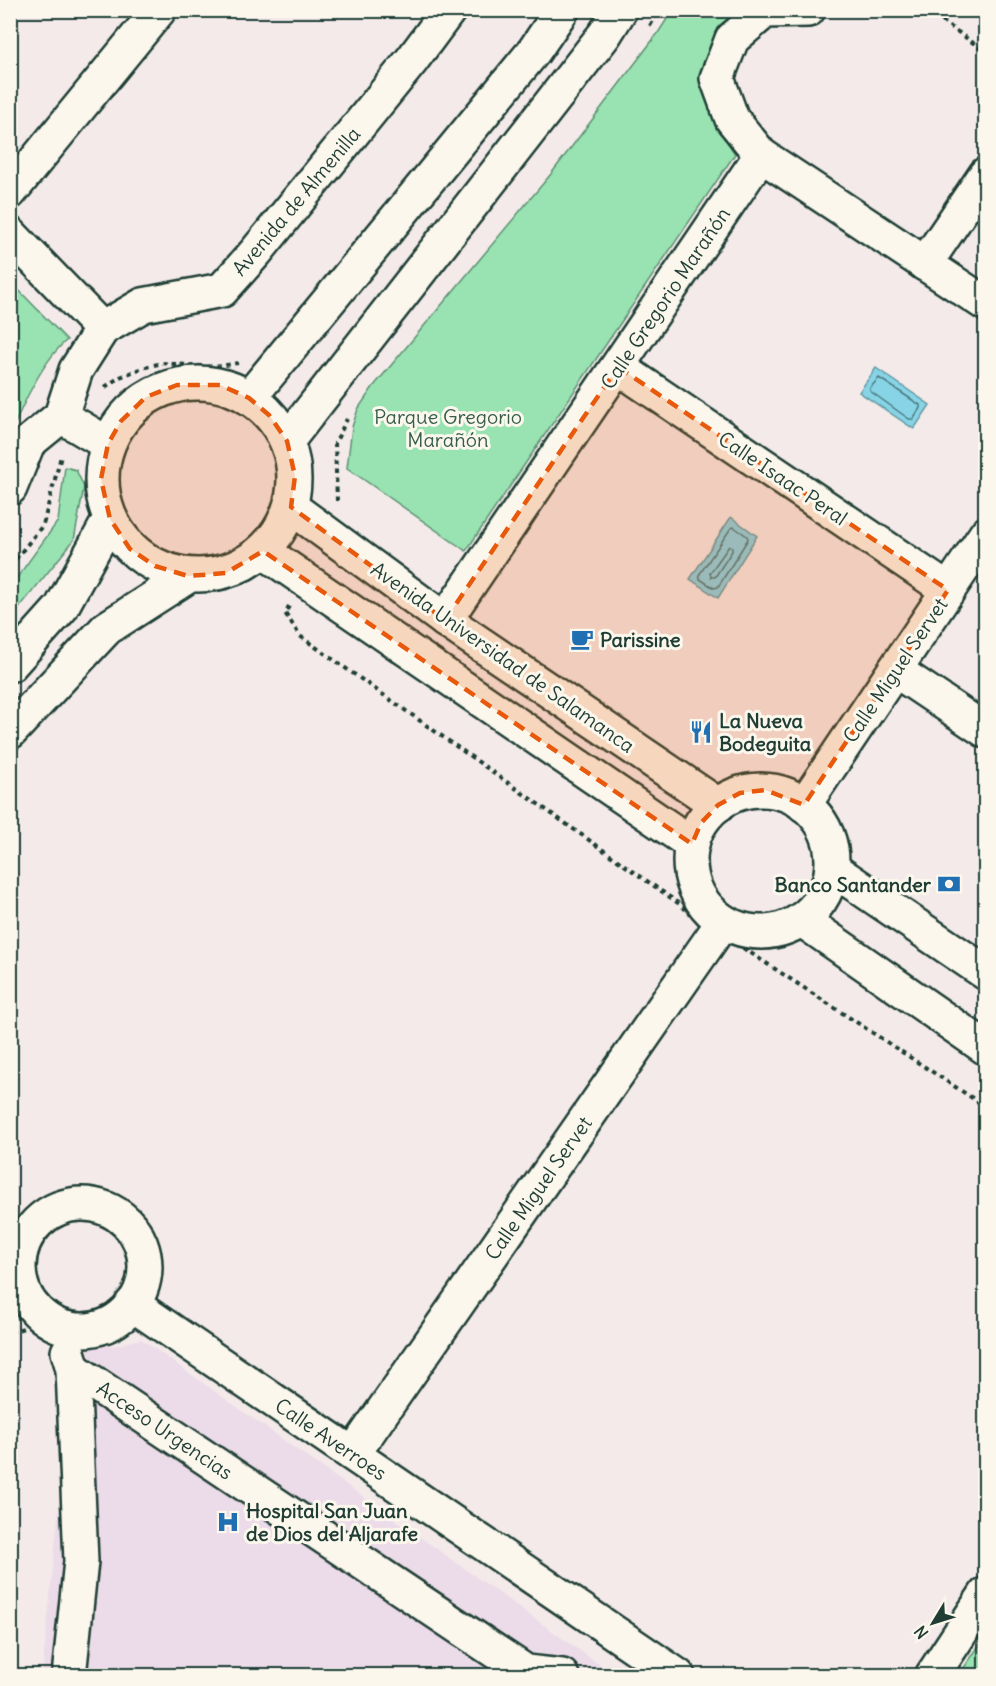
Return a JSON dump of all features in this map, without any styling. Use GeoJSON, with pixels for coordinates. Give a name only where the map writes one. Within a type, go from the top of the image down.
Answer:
{"type":"FeatureCollection","features":[{"type":"Feature","properties":{"kind":"street"},"geometry":{"type":"LineString","coordinates":[[10,192],[159,10]]}},
{"type":"Feature","properties":{"kind":"street","name":"Avenida de Almenilla"},"geometry":{"type":"LineString","coordinates":[[102,329],[143,305],[222,290],[256,252],[397,79],[449,10]]}},
{"type":"Feature","properties":{"kind":"street"},"geometry":{"type":"LineString","coordinates":[[249,398],[534,51],[562,10]]}},
{"type":"Feature","properties":{"kind":"street"},"geometry":{"type":"LineString","coordinates":[[286,441],[598,44],[621,10]]}},
{"type":"Feature","properties":{"kind":"street"},"geometry":{"type":"LineString","coordinates":[[808,10],[765,11],[732,39],[717,78],[732,119],[761,155],[986,304]]}},
{"type":"Feature","properties":{"kind":"street","name":"Calle Gregorio Marañón"},"geometry":{"type":"LineString","coordinates":[[445,620],[761,155]]}},
{"type":"Feature","properties":{"kind":"street"},"geometry":{"type":"LineString","coordinates":[[925,264],[986,174]]}},
{"type":"Feature","properties":{"kind":"street"},"geometry":{"type":"LineString","coordinates":[[10,234],[102,329],[76,370],[65,418],[28,443],[10,489]]}},
{"type":"Feature","properties":{"kind":"street","name":"Calle Isaac Peral"},"geometry":{"type":"LineString","coordinates":[[618,367],[948,590]]}},
{"type":"Feature","properties":{"kind":"street"},"geometry":{"type":"LineString","coordinates":[[177,385],[220,385],[249,398],[269,415],[286,441],[295,476],[291,507],[278,533],[263,551],[225,573],[188,576],[155,566],[130,549],[110,519],[101,479],[108,444],[121,421],[146,397],[177,385]]}},
{"type":"Feature","properties":{"kind":"street"},"geometry":{"type":"LineString","coordinates":[[65,418],[108,444]]}},
{"type":"Feature","properties":{"kind":"street","name":"Avenida Universidad de Salamanca"},"geometry":{"type":"LineString","coordinates":[[291,507],[445,620],[718,805]]}},
{"type":"Feature","properties":{"kind":"street"},"geometry":{"type":"LineString","coordinates":[[10,665],[61,608],[110,519]]}},
{"type":"Feature","properties":{"kind":"street","name":"Calle Miguel Servet"},"geometry":{"type":"LineString","coordinates":[[804,805],[986,534]]}},
{"type":"Feature","properties":{"kind":"street"},"geometry":{"type":"LineString","coordinates":[[263,551],[692,844]]}},
{"type":"Feature","properties":{"kind":"street"},"geometry":{"type":"LineString","coordinates":[[10,732],[107,628],[188,576]]}},
{"type":"Feature","properties":{"kind":"street"},"geometry":{"type":"LineString","coordinates":[[895,670],[986,731]]}},
{"type":"Feature","properties":{"kind":"street"},"geometry":{"type":"LineString","coordinates":[[765,790],[785,794],[804,805],[824,827],[832,851],[834,870],[819,903],[802,920],[775,931],[717,929],[695,888],[690,867],[692,844],[701,823],[718,805],[740,793],[765,790]]}},
{"type":"Feature","properties":{"kind":"street"},"geometry":{"type":"LineString","coordinates":[[834,870],[986,973]]}},
{"type":"Feature","properties":{"kind":"street"},"geometry":{"type":"LineString","coordinates":[[802,920],[986,1048]]}},
{"type":"Feature","properties":{"kind":"street","name":"Calle Miguel Servet"},"geometry":{"type":"LineString","coordinates":[[353,1454],[717,929]]}},
{"type":"Feature","properties":{"kind":"street"},"geometry":{"type":"LineString","coordinates":[[91,1204],[111,1211],[128,1224],[140,1243],[145,1264],[142,1285],[132,1304],[118,1319],[99,1328],[78,1330],[53,1323],[32,1306],[22,1287],[18,1266],[22,1245],[33,1226],[49,1212],[69,1205],[91,1204]]}},
{"type":"Feature","properties":{"kind":"street","name":"Calle Averroes"},"geometry":{"type":"LineString","coordinates":[[132,1304],[678,1676]]}},
{"type":"Feature","properties":{"kind":"street"},"geometry":{"type":"LineString","coordinates":[[53,1323],[73,1369],[81,1561],[69,1676]]}},
{"type":"Feature","properties":{"kind":"street","name":"Acceso Urgencias"},"geometry":{"type":"LineString","coordinates":[[73,1369],[526,1672],[562,1676]]}},
{"type":"Feature","properties":{"kind":"street"},"geometry":{"type":"LineString","coordinates":[[932,1676],[986,1594]]}},
{"type":"Feature","properties":{"kind":"path"},"geometry":{"type":"LineString","coordinates":[[646,32],[659,10]]}},
{"type":"Feature","properties":{"kind":"path"},"geometry":{"type":"LineString","coordinates":[[927,10],[986,52]]}},
{"type":"Feature","properties":{"kind":"path"},"geometry":{"type":"LineString","coordinates":[[10,566],[43,525],[65,418],[114,379],[142,368],[162,363],[214,367],[247,361]]}},
{"type":"Feature","properties":{"kind":"path"},"geometry":{"type":"LineString","coordinates":[[333,537],[337,507],[335,442],[350,413]]}},
{"type":"Feature","properties":{"kind":"path"},"geometry":{"type":"LineString","coordinates":[[305,579],[285,613],[300,636],[681,905],[986,1107]]}},
{"type":"Feature","properties":{"kind":"path"},"geometry":{"type":"LineString","coordinates":[[10,1332],[53,1323]]}},
{"type":"Feature","properties":{"kind":"highlighted area"},"geometry":{"type":"Polygon","coordinates":[[[618,367],[948,590],[804,805],[765,790],[740,793],[718,805],[701,823],[692,844],[263,551],[226,573],[188,576],[155,566],[130,549],[110,519],[101,479],[108,444],[121,421],[146,397],[177,385],[220,385],[249,398],[269,415],[287,441],[295,476],[291,507],[445,620],[618,367]]]}},
{"type":"Feature","properties":{"kind":"shaded area","name":"Hospital San Juan de Dios del Aljarafe"},"geometry":{"type":"Polygon","coordinates":[[[141,1339],[614,1675],[42,1676],[73,1369],[66,1346],[113,1346],[141,1339]]]}},
{"type":"Feature","properties":{"kind":"green space","name":"Parque Gregorio Marañón"},"geometry":{"type":"Polygon","coordinates":[[[672,11],[738,11],[717,31],[702,79],[713,119],[735,154],[466,551],[347,468],[352,427],[358,409],[373,387],[551,174],[658,33],[672,11]]]}},
{"type":"Feature","properties":{"kind":"green space"},"geometry":{"type":"Polygon","coordinates":[[[11,282],[67,340],[58,348],[34,384],[11,435],[11,282]]]}},
{"type":"Feature","properties":{"kind":"green space"},"geometry":{"type":"Polygon","coordinates":[[[65,467],[76,470],[84,487],[74,540],[11,618],[11,586],[58,521],[65,467]]]}},
{"type":"Feature","properties":{"kind":"green space"},"geometry":{"type":"Polygon","coordinates":[[[985,1637],[985,1675],[959,1675],[985,1637]]]}},
{"type":"Feature","properties":{"kind":"water"},"geometry":{"type":"Polygon","coordinates":[[[876,368],[930,405],[914,429],[859,392],[876,368]]]}},
{"type":"Feature","properties":{"kind":"water"},"geometry":{"type":"Polygon","coordinates":[[[731,517],[757,536],[718,598],[690,579],[731,517]]]}},
{"type":"Feature","properties":{"kind":"place","name":"Parissine"},"geometry":{"type":"Point","coordinates":[582,639]}},
{"type":"Feature","properties":{"kind":"place","name":"La Nueva Bodeguita"},"geometry":{"type":"Point","coordinates":[701,732]}},
{"type":"Feature","properties":{"kind":"place","name":"Banco Santander"},"geometry":{"type":"Point","coordinates":[949,884]}},
{"type":"Feature","properties":{"kind":"place","name":"Hospital San Juan de Dios del Aljarafe"},"geometry":{"type":"Point","coordinates":[228,1522]}}]}
